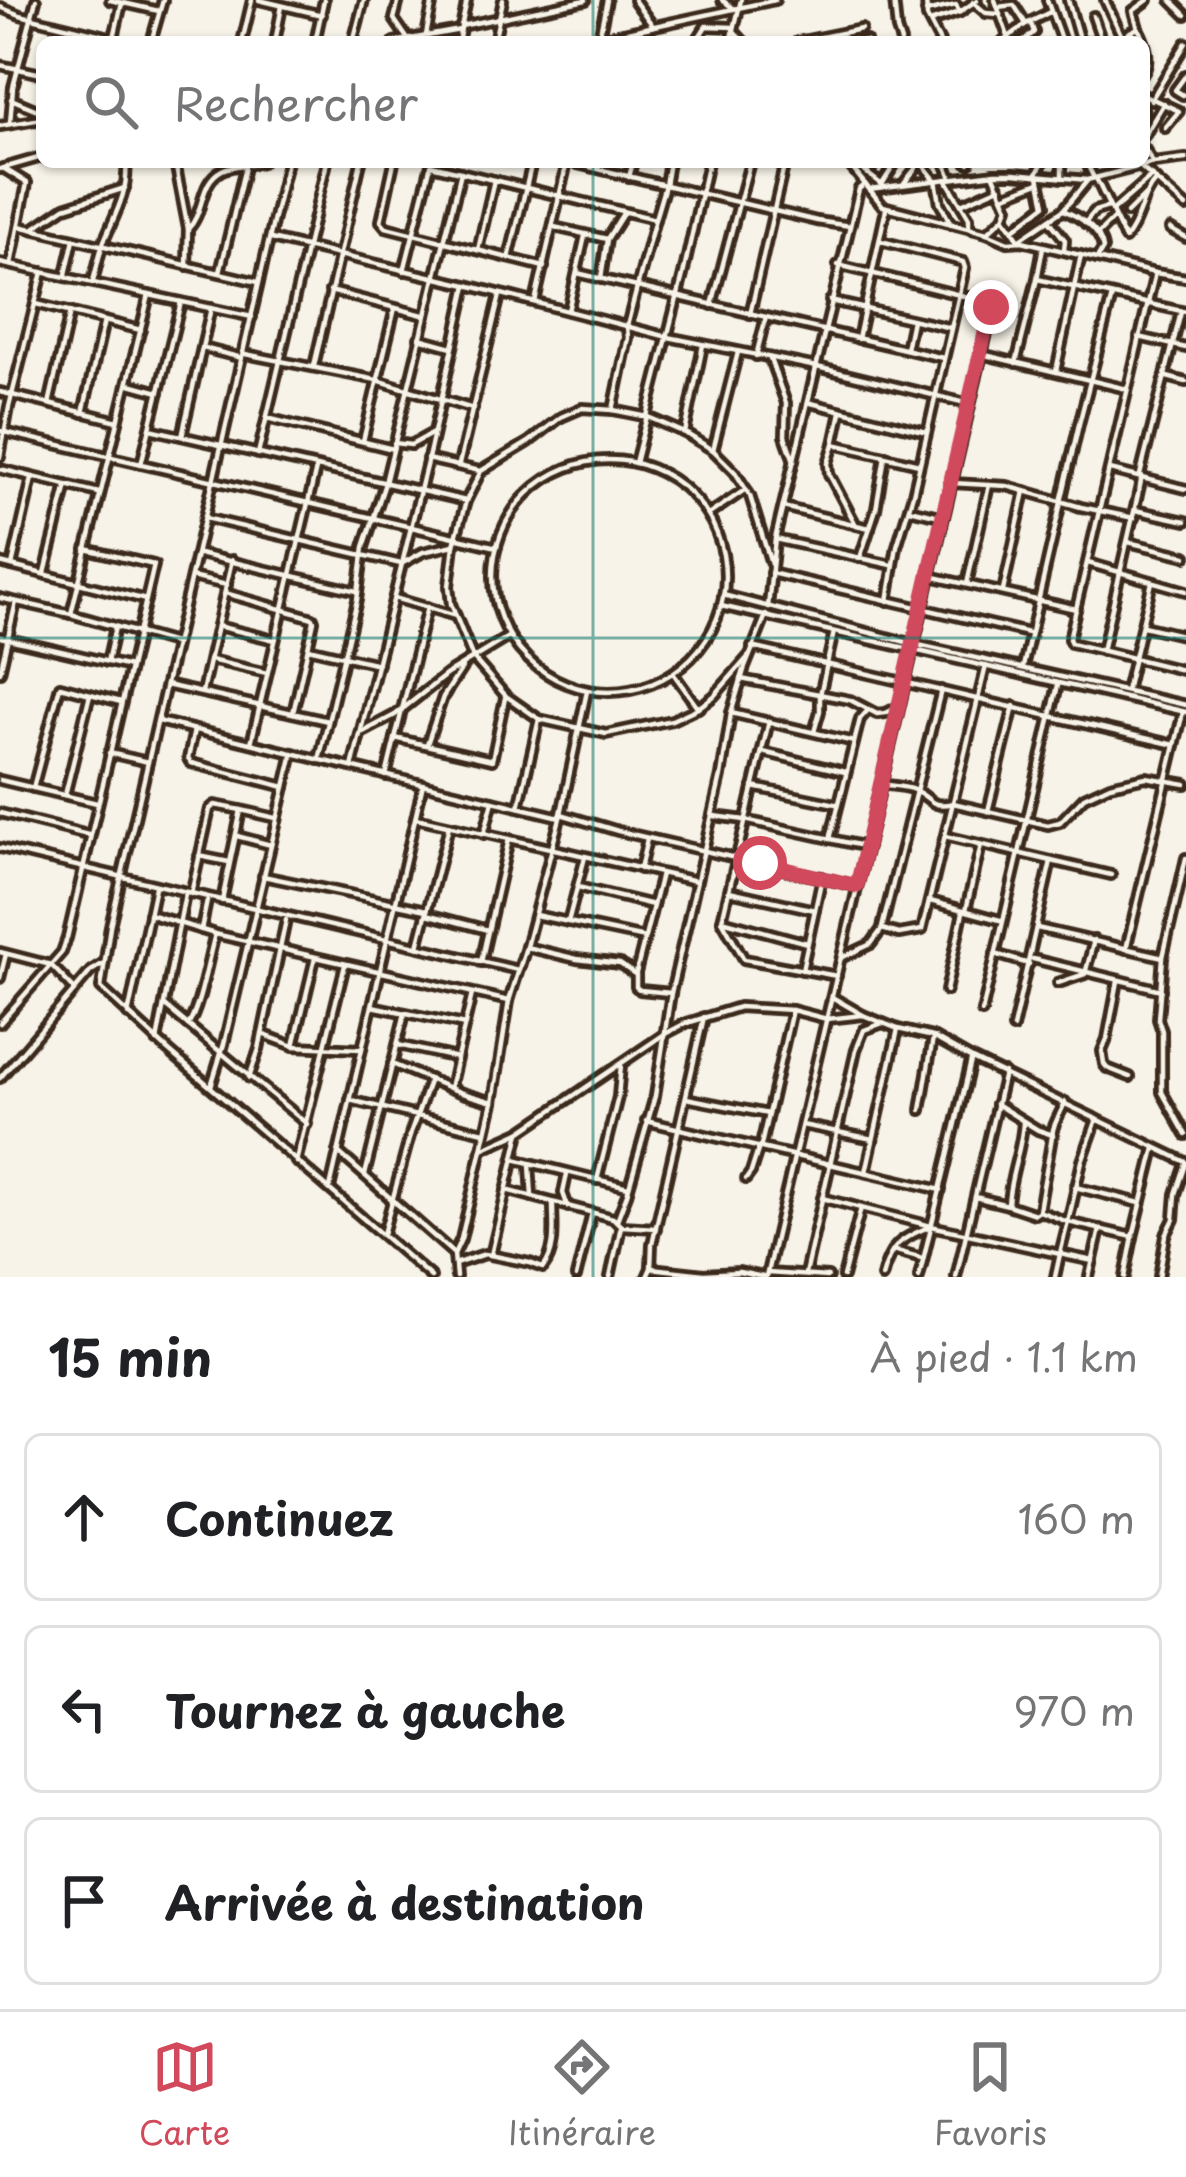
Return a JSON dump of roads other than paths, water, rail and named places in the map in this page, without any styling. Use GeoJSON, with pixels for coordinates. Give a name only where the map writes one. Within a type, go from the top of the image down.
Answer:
{"type":"FeatureCollection","features":[{"type":"Feature","properties":{"kind":"street"},"geometry":{"type":"LineString","coordinates":[[10,123],[17,69],[36,0]]}},
{"type":"Feature","properties":{"kind":"street"},"geometry":{"type":"LineString","coordinates":[[110,0],[160,11]]}},
{"type":"Feature","properties":{"kind":"street"},"geometry":{"type":"LineString","coordinates":[[153,36],[163,0]]}},
{"type":"Feature","properties":{"kind":"street"},"geometry":{"type":"LineString","coordinates":[[244,36],[255,0],[322,15]]}},
{"type":"Feature","properties":{"kind":"street"},"geometry":{"type":"LineString","coordinates":[[317,36],[324,0]]}},
{"type":"Feature","properties":{"kind":"street"},"geometry":{"type":"LineString","coordinates":[[355,36],[364,0]]}},
{"type":"Feature","properties":{"kind":"street"},"geometry":{"type":"LineString","coordinates":[[399,0],[394,19],[406,36]]}},
{"type":"Feature","properties":{"kind":"street"},"geometry":{"type":"LineString","coordinates":[[426,35],[433,0]]}},
{"type":"Feature","properties":{"kind":"street"},"geometry":{"type":"LineString","coordinates":[[459,36],[467,0]]}},
{"type":"Feature","properties":{"kind":"street"},"geometry":{"type":"LineString","coordinates":[[495,36],[503,0]]}},
{"type":"Feature","properties":{"kind":"street"},"geometry":{"type":"LineString","coordinates":[[422,36],[586,0]]}},
{"type":"Feature","properties":{"kind":"street"},"geometry":{"type":"LineString","coordinates":[[599,36],[607,0]]}},
{"type":"Feature","properties":{"kind":"street"},"geometry":{"type":"LineString","coordinates":[[634,0],[653,26]]}},
{"type":"Feature","properties":{"kind":"street"},"geometry":{"type":"LineString","coordinates":[[722,0],[738,5]]}},
{"type":"Feature","properties":{"kind":"street"},"geometry":{"type":"LineString","coordinates":[[614,36],[775,0]]}},
{"type":"Feature","properties":{"kind":"street"},"geometry":{"type":"LineString","coordinates":[[894,0],[899,36]]}},
{"type":"Feature","properties":{"kind":"street"},"geometry":{"type":"LineString","coordinates":[[926,0],[937,36]]}},
{"type":"Feature","properties":{"kind":"street"},"geometry":{"type":"LineString","coordinates":[[1047,0],[1060,36]]}},
{"type":"Feature","properties":{"kind":"street"},"geometry":{"type":"LineString","coordinates":[[1069,0],[1081,36]]}},
{"type":"Feature","properties":{"kind":"street"},"geometry":{"type":"LineString","coordinates":[[1106,0],[1120,36]]}},
{"type":"Feature","properties":{"kind":"street"},"geometry":{"type":"LineString","coordinates":[[1142,36],[1130,10],[1148,0]]}},
{"type":"Feature","properties":{"kind":"street"},"geometry":{"type":"LineString","coordinates":[[1171,0],[1186,15]]}},
{"type":"Feature","properties":{"kind":"street"},"geometry":{"type":"LineString","coordinates":[[930,22],[960,12],[974,1],[986,13],[1014,4],[1034,32],[1030,36]]}},
{"type":"Feature","properties":{"kind":"street"},"geometry":{"type":"LineString","coordinates":[[114,36],[122,3]]}},
{"type":"Feature","properties":{"kind":"street"},"geometry":{"type":"LineString","coordinates":[[732,36],[738,5]]}},
{"type":"Feature","properties":{"kind":"street"},"geometry":{"type":"LineString","coordinates":[[926,12],[956,5],[960,12]]}},
{"type":"Feature","properties":{"kind":"street"},"geometry":{"type":"LineString","coordinates":[[276,36],[282,6]]}},
{"type":"Feature","properties":{"kind":"street"},"geometry":{"type":"LineString","coordinates":[[0,7],[99,36]]}},
{"type":"Feature","properties":{"kind":"street"},"geometry":{"type":"LineString","coordinates":[[1012,36],[1050,12]]}},
{"type":"Feature","properties":{"kind":"street"},"geometry":{"type":"LineString","coordinates":[[1093,16],[1100,36]]}},
{"type":"Feature","properties":{"kind":"street"},"geometry":{"type":"LineString","coordinates":[[700,36],[706,26],[734,28]]}},
{"type":"Feature","properties":{"kind":"street"},"geometry":{"type":"LineString","coordinates":[[734,28],[740,36]]}},
{"type":"Feature","properties":{"kind":"street"},"geometry":{"type":"LineString","coordinates":[[1128,36],[1138,28]]}},
{"type":"Feature","properties":{"kind":"street"},"geometry":{"type":"LineString","coordinates":[[827,36],[861,29]]}},
{"type":"Feature","properties":{"kind":"street"},"geometry":{"type":"LineString","coordinates":[[1150,94],[1186,43]]}},
{"type":"Feature","properties":{"kind":"street"},"geometry":{"type":"LineString","coordinates":[[0,65],[36,73]]}},
{"type":"Feature","properties":{"kind":"street"},"geometry":{"type":"LineString","coordinates":[[1183,95],[1175,90],[1186,75]]}},
{"type":"Feature","properties":{"kind":"street"},"geometry":{"type":"LineString","coordinates":[[11,99],[36,112]]}},
{"type":"Feature","properties":{"kind":"street"},"geometry":{"type":"LineString","coordinates":[[1150,99],[1186,117]]}},
{"type":"Feature","properties":{"kind":"street"},"geometry":{"type":"LineString","coordinates":[[1150,126],[1164,103]]}},
{"type":"Feature","properties":{"kind":"street"},"geometry":{"type":"LineString","coordinates":[[1165,128],[1179,111]]}},
{"type":"Feature","properties":{"kind":"street"},"geometry":{"type":"LineString","coordinates":[[0,126],[36,116]]}},
{"type":"Feature","properties":{"kind":"street"},"geometry":{"type":"LineString","coordinates":[[1150,157],[1154,163]]}},
{"type":"Feature","properties":{"kind":"street"},"geometry":{"type":"LineString","coordinates":[[2,168],[36,159]]}},
{"type":"Feature","properties":{"kind":"street"},"geometry":{"type":"LineString","coordinates":[[1150,163],[1186,159]]}},
{"type":"Feature","properties":{"kind":"street"},"geometry":{"type":"LineString","coordinates":[[2,168],[27,183],[11,264]]}},
{"type":"Feature","properties":{"kind":"street"},"geometry":{"type":"LineString","coordinates":[[93,281],[125,188],[126,168]]}},
{"type":"Feature","properties":{"kind":"street"},"geometry":{"type":"LineString","coordinates":[[177,168],[188,229],[187,266]]}},
{"type":"Feature","properties":{"kind":"street"},"geometry":{"type":"LineString","coordinates":[[188,229],[201,211],[208,184],[223,170],[234,168]]}},
{"type":"Feature","properties":{"kind":"street"},"geometry":{"type":"LineString","coordinates":[[220,274],[245,168]]}},
{"type":"Feature","properties":{"kind":"street"},"geometry":{"type":"LineString","coordinates":[[286,168],[121,879],[101,988],[431,1277]]}},
{"type":"Feature","properties":{"kind":"street"},"geometry":{"type":"LineString","coordinates":[[258,454],[326,168]]}},
{"type":"Feature","properties":{"kind":"street"},"geometry":{"type":"LineString","coordinates":[[314,366],[360,168]]}},
{"type":"Feature","properties":{"kind":"street"},"geometry":{"type":"LineString","coordinates":[[393,168],[381,221],[386,227],[544,267]]}},
{"type":"Feature","properties":{"kind":"street"},"geometry":{"type":"LineString","coordinates":[[404,271],[430,168]]}},
{"type":"Feature","properties":{"kind":"street"},"geometry":{"type":"LineString","coordinates":[[446,168],[655,219]]}},
{"type":"Feature","properties":{"kind":"street"},"geometry":{"type":"LineString","coordinates":[[509,258],[531,168]]}},
{"type":"Feature","properties":{"kind":"street"},"geometry":{"type":"LineString","coordinates":[[535,302],[567,168]]}},
{"type":"Feature","properties":{"kind":"street"},"geometry":{"type":"LineString","coordinates":[[606,168],[701,195],[850,226]]}},
{"type":"Feature","properties":{"kind":"street"},"geometry":{"type":"LineString","coordinates":[[629,177],[631,168]]}},
{"type":"Feature","properties":{"kind":"street"},"geometry":{"type":"LineString","coordinates":[[613,410],[627,326],[668,168]]}},
{"type":"Feature","properties":{"kind":"street"},"geometry":{"type":"LineString","coordinates":[[635,463],[707,168]]}},
{"type":"Feature","properties":{"kind":"street"},"geometry":{"type":"LineString","coordinates":[[712,305],[748,168]]}},
{"type":"Feature","properties":{"kind":"street"},"geometry":{"type":"LineString","coordinates":[[751,314],[783,168]]}},
{"type":"Feature","properties":{"kind":"street"},"geometry":{"type":"LineString","coordinates":[[854,168],[886,207],[987,232],[1008,242],[1020,240],[1063,210],[1092,179]]}},
{"type":"Feature","properties":{"kind":"street"},"geometry":{"type":"LineString","coordinates":[[860,168],[882,186]]}},
{"type":"Feature","properties":{"kind":"street"},"geometry":{"type":"LineString","coordinates":[[866,172],[871,168]]}},
{"type":"Feature","properties":{"kind":"street"},"geometry":{"type":"LineString","coordinates":[[882,186],[892,168]]}},
{"type":"Feature","properties":{"kind":"street"},"geometry":{"type":"LineString","coordinates":[[904,183],[916,168]]}},
{"type":"Feature","properties":{"kind":"street"},"geometry":{"type":"LineString","coordinates":[[921,168],[935,180],[951,224]]}},
{"type":"Feature","properties":{"kind":"street"},"geometry":{"type":"LineString","coordinates":[[946,168],[969,218],[969,229]]}},
{"type":"Feature","properties":{"kind":"street"},"geometry":{"type":"LineString","coordinates":[[987,232],[1009,208],[995,168]]}},
{"type":"Feature","properties":{"kind":"street"},"geometry":{"type":"LineString","coordinates":[[1014,168],[1014,172]]}},
{"type":"Feature","properties":{"kind":"street"},"geometry":{"type":"LineString","coordinates":[[1041,168],[1038,178],[1045,205],[1066,242],[1064,252]]}},
{"type":"Feature","properties":{"kind":"street"},"geometry":{"type":"LineString","coordinates":[[1062,178],[1063,168]]}},
{"type":"Feature","properties":{"kind":"street"},"geometry":{"type":"LineString","coordinates":[[1090,168],[1126,239],[1139,219],[1146,194]]}},
{"type":"Feature","properties":{"kind":"street"},"geometry":{"type":"LineString","coordinates":[[610,1277],[619,1223],[659,1074],[670,993],[722,776],[731,712],[767,611],[775,539],[859,189],[1014,172],[1038,178],[1092,179],[1126,168]]}},
{"type":"Feature","properties":{"kind":"street"},"geometry":{"type":"LineString","coordinates":[[1143,168],[1186,207]]}},
{"type":"Feature","properties":{"kind":"street"},"geometry":{"type":"LineString","coordinates":[[319,760],[363,554],[385,483],[460,172]]}},
{"type":"Feature","properties":{"kind":"street"},"geometry":{"type":"LineString","coordinates":[[1004,195],[1038,178]]}},
{"type":"Feature","properties":{"kind":"street"},"geometry":{"type":"LineString","coordinates":[[1127,213],[1154,178]]}},
{"type":"Feature","properties":{"kind":"street"},"geometry":{"type":"LineString","coordinates":[[1098,234],[1111,212],[1154,178]]}},
{"type":"Feature","properties":{"kind":"street"},"geometry":{"type":"LineString","coordinates":[[478,250],[494,180]]}},
{"type":"Feature","properties":{"kind":"street"},"geometry":{"type":"LineString","coordinates":[[960,205],[1000,187]]}},
{"type":"Feature","properties":{"kind":"street"},"geometry":{"type":"LineString","coordinates":[[33,229],[65,207],[125,188]]}},
{"type":"Feature","properties":{"kind":"street"},"geometry":{"type":"LineString","coordinates":[[1014,230],[1045,205]]}},
{"type":"Feature","properties":{"kind":"street"},"geometry":{"type":"LineString","coordinates":[[858,338],[886,207]]}},
{"type":"Feature","properties":{"kind":"street"},"geometry":{"type":"LineString","coordinates":[[601,279],[608,239],[624,210]]}},
{"type":"Feature","properties":{"kind":"street"},"geometry":{"type":"LineString","coordinates":[[1063,210],[1098,234],[1103,249],[1097,260]]}},
{"type":"Feature","properties":{"kind":"street"},"geometry":{"type":"LineString","coordinates":[[1085,223],[1095,211],[1111,212]]}},
{"type":"Feature","properties":{"kind":"street"},"geometry":{"type":"LineString","coordinates":[[1004,217],[1020,240],[1155,273],[1184,275]]}},
{"type":"Feature","properties":{"kind":"street"},"geometry":{"type":"LineString","coordinates":[[19,226],[260,283]]}},
{"type":"Feature","properties":{"kind":"street"},"geometry":{"type":"LineString","coordinates":[[554,227],[608,239]]}},
{"type":"Feature","properties":{"kind":"street"},"geometry":{"type":"LineString","coordinates":[[1170,229],[1186,238]]}},
{"type":"Feature","properties":{"kind":"street"},"geometry":{"type":"LineString","coordinates":[[568,311],[585,236]]}},
{"type":"Feature","properties":{"kind":"street"},"geometry":{"type":"LineString","coordinates":[[65,277],[74,239]]}},
{"type":"Feature","properties":{"kind":"street"},"geometry":{"type":"LineString","coordinates":[[271,239],[668,337],[970,404]]}},
{"type":"Feature","properties":{"kind":"street"},"geometry":{"type":"LineString","coordinates":[[881,241],[963,262],[965,268],[897,546],[888,601]]}},
{"type":"Feature","properties":{"kind":"street"},"geometry":{"type":"LineString","coordinates":[[1016,363],[1043,247]]}},
{"type":"Feature","properties":{"kind":"street"},"geometry":{"type":"LineString","coordinates":[[1056,371],[1081,256]]}},
{"type":"Feature","properties":{"kind":"street"},"geometry":{"type":"LineString","coordinates":[[0,262],[252,317]]}},
{"type":"Feature","properties":{"kind":"street"},"geometry":{"type":"LineString","coordinates":[[766,1276],[991,307],[959,294],[838,266]]}},
{"type":"Feature","properties":{"kind":"street"},"geometry":{"type":"LineString","coordinates":[[0,457],[43,272]]}},
{"type":"Feature","properties":{"kind":"street"},"geometry":{"type":"LineString","coordinates":[[1155,273],[1070,642],[1186,671]]}},
{"type":"Feature","properties":{"kind":"street"},"geometry":{"type":"LineString","coordinates":[[577,274],[943,358]]}},
{"type":"Feature","properties":{"kind":"street"},"geometry":{"type":"LineString","coordinates":[[1037,278],[1184,312],[1102,651]]}},
{"type":"Feature","properties":{"kind":"street"},"geometry":{"type":"LineString","coordinates":[[352,767],[466,284]]}},
{"type":"Feature","properties":{"kind":"street"},"geometry":{"type":"LineString","coordinates":[[330,291],[425,315]]}},
{"type":"Feature","properties":{"kind":"street"},"geometry":{"type":"LineString","coordinates":[[459,464],[501,293]]}},
{"type":"Feature","properties":{"kind":"street"},"geometry":{"type":"LineString","coordinates":[[71,614],[149,295]]}},
{"type":"Feature","properties":{"kind":"street"},"geometry":{"type":"LineString","coordinates":[[1023,668],[1112,296]]}},
{"type":"Feature","properties":{"kind":"street"},"geometry":{"type":"LineString","coordinates":[[830,301],[951,328]]}},
{"type":"Feature","properties":{"kind":"street"},"geometry":{"type":"LineString","coordinates":[[141,464],[182,302]]}},
{"type":"Feature","properties":{"kind":"street"},"geometry":{"type":"LineString","coordinates":[[35,304],[141,330]]}},
{"type":"Feature","properties":{"kind":"street"},"geometry":{"type":"LineString","coordinates":[[182,436],[211,308]]}},
{"type":"Feature","properties":{"kind":"street"},"geometry":{"type":"LineString","coordinates":[[363,441],[394,308]]}},
{"type":"Feature","properties":{"kind":"street"},"geometry":{"type":"LineString","coordinates":[[49,404],[70,312]]}},
{"type":"Feature","properties":{"kind":"street"},"geometry":{"type":"LineString","coordinates":[[756,356],[766,317]]}},
{"type":"Feature","properties":{"kind":"street"},"geometry":{"type":"LineString","coordinates":[[905,349],[913,319]]}},
{"type":"Feature","properties":{"kind":"street"},"geometry":{"type":"LineString","coordinates":[[83,413],[104,321]]}},
{"type":"Feature","properties":{"kind":"street"},"geometry":{"type":"LineString","coordinates":[[1139,337],[1186,348]]}},
{"type":"Feature","properties":{"kind":"street"},"geometry":{"type":"LineString","coordinates":[[419,338],[452,346]]}},
{"type":"Feature","properties":{"kind":"street"},"geometry":{"type":"LineString","coordinates":[[685,433],[703,344]]}},
{"type":"Feature","properties":{"kind":"street"},"geometry":{"type":"LineString","coordinates":[[203,348],[377,380],[472,409]]}},
{"type":"Feature","properties":{"kind":"street"},"geometry":{"type":"LineString","coordinates":[[713,450],[738,352]]}},
{"type":"Feature","properties":{"kind":"street"},"geometry":{"type":"LineString","coordinates":[[982,354],[1127,389]]}},
{"type":"Feature","properties":{"kind":"street"},"geometry":{"type":"LineString","coordinates":[[770,359],[786,403],[785,436],[794,461]]}},
{"type":"Feature","properties":{"kind":"street"},"geometry":{"type":"LineString","coordinates":[[1166,377],[1186,382]]}},
{"type":"Feature","properties":{"kind":"street"},"geometry":{"type":"LineString","coordinates":[[128,384],[159,392]]}},
{"type":"Feature","properties":{"kind":"street"},"geometry":{"type":"LineString","coordinates":[[0,392],[118,421]]}},
{"type":"Feature","properties":{"kind":"street"},"geometry":{"type":"LineString","coordinates":[[809,402],[927,432]]}},
{"type":"Feature","properties":{"kind":"street"},"geometry":{"type":"LineString","coordinates":[[749,656],[722,689],[672,720],[606,734],[539,719],[506,696],[473,658],[449,586],[455,541],[466,501],[481,471],[574,409],[613,410],[648,417],[713,450],[746,489],[771,564]]}},
{"type":"Feature","properties":{"kind":"street"},"geometry":{"type":"LineString","coordinates":[[842,410],[828,463],[856,525]]}},
{"type":"Feature","properties":{"kind":"street"},"geometry":{"type":"LineString","coordinates":[[267,418],[394,446],[411,446],[433,433]]}},
{"type":"Feature","properties":{"kind":"street"},"geometry":{"type":"LineString","coordinates":[[150,429],[466,501]]}},
{"type":"Feature","properties":{"kind":"street"},"geometry":{"type":"LineString","coordinates":[[3,432],[455,541],[497,547]]}},
{"type":"Feature","properties":{"kind":"street"},"geometry":{"type":"LineString","coordinates":[[834,444],[919,464]]}},
{"type":"Feature","properties":{"kind":"street"},"geometry":{"type":"LineString","coordinates":[[860,558],[885,456]]}},
{"type":"Feature","properties":{"kind":"street"},"geometry":{"type":"LineString","coordinates":[[428,459],[481,471]]}},
{"type":"Feature","properties":{"kind":"street"},"geometry":{"type":"LineString","coordinates":[[585,463],[635,463],[676,482],[708,514],[723,556],[721,606],[700,647],[673,673],[640,688],[587,691],[543,673],[508,637],[494,595],[493,564],[514,509],[545,479],[585,463]]}},
{"type":"Feature","properties":{"kind":"street"},"geometry":{"type":"LineString","coordinates":[[251,743],[316,468]]}},
{"type":"Feature","properties":{"kind":"street"},"geometry":{"type":"LineString","coordinates":[[0,469],[100,493]]}},
{"type":"Feature","properties":{"kind":"street"},"geometry":{"type":"LineString","coordinates":[[1109,470],[1186,488]]}},
{"type":"Feature","properties":{"kind":"street"},"geometry":{"type":"LineString","coordinates":[[12,566],[33,477]]}},
{"type":"Feature","properties":{"kind":"street"},"geometry":{"type":"LineString","coordinates":[[952,483],[1007,486],[1100,512],[1186,521]]}},
{"type":"Feature","properties":{"kind":"street"},"geometry":{"type":"LineString","coordinates":[[45,574],[67,485]]}},
{"type":"Feature","properties":{"kind":"street"},"geometry":{"type":"LineString","coordinates":[[967,584],[989,485]]}},
{"type":"Feature","properties":{"kind":"street"},"geometry":{"type":"LineString","coordinates":[[708,514],[746,489]]}},
{"type":"Feature","properties":{"kind":"street"},"geometry":{"type":"LineString","coordinates":[[1002,592],[1025,491]]}},
{"type":"Feature","properties":{"kind":"street"},"geometry":{"type":"LineString","coordinates":[[783,507],[871,528]]}},
{"type":"Feature","properties":{"kind":"street"},"geometry":{"type":"LineString","coordinates":[[909,508],[944,517]]}},
{"type":"Feature","properties":{"kind":"street"},"geometry":{"type":"LineString","coordinates":[[205,518],[400,564],[455,541]]}},
{"type":"Feature","properties":{"kind":"street"},"geometry":{"type":"LineString","coordinates":[[775,539],[894,566]]}},
{"type":"Feature","properties":{"kind":"street"},"geometry":{"type":"LineString","coordinates":[[1128,542],[1186,556]]}},
{"type":"Feature","properties":{"kind":"street"},"geometry":{"type":"LineString","coordinates":[[2,1018],[62,952],[67,938],[154,565],[86,549]]}},
{"type":"Feature","properties":{"kind":"street"},"geometry":{"type":"LineString","coordinates":[[197,553],[357,591]]}},
{"type":"Feature","properties":{"kind":"street"},"geometry":{"type":"LineString","coordinates":[[202,692],[232,560]]}},
{"type":"Feature","properties":{"kind":"street"},"geometry":{"type":"LineString","coordinates":[[0,563],[146,600]]}},
{"type":"Feature","properties":{"kind":"street"},"geometry":{"type":"LineString","coordinates":[[1087,563],[1186,591]]}},
{"type":"Feature","properties":{"kind":"street"},"geometry":{"type":"LineString","coordinates":[[771,572],[1031,634]]}},
{"type":"Feature","properties":{"kind":"street"},"geometry":{"type":"LineString","coordinates":[[930,576],[1076,609]]}},
{"type":"Feature","properties":{"kind":"street"},"geometry":{"type":"LineString","coordinates":[[191,577],[313,618],[293,713]]}},
{"type":"Feature","properties":{"kind":"street"},"geometry":{"type":"LineString","coordinates":[[1126,691],[1151,582]]}},
{"type":"Feature","properties":{"kind":"street"},"geometry":{"type":"LineString","coordinates":[[723,595],[834,632],[1023,668],[1185,710]]}},
{"type":"Feature","properties":{"kind":"street"},"geometry":{"type":"LineString","coordinates":[[0,598],[176,644]]}},
{"type":"Feature","properties":{"kind":"street"},"geometry":{"type":"LineString","coordinates":[[394,598],[456,616]]}},
{"type":"Feature","properties":{"kind":"street"},"geometry":{"type":"LineString","coordinates":[[0,672],[4,638],[16,602]]}},
{"type":"Feature","properties":{"kind":"street"},"geometry":{"type":"LineString","coordinates":[[721,606],[767,611],[1185,710]]}},
{"type":"Feature","properties":{"kind":"street"},"geometry":{"type":"LineString","coordinates":[[386,776],[427,607]]}},
{"type":"Feature","properties":{"kind":"street"},"geometry":{"type":"LineString","coordinates":[[217,626],[275,640]]}},
{"type":"Feature","properties":{"kind":"street"},"geometry":{"type":"LineString","coordinates":[[1143,626],[1186,636]]}},
{"type":"Feature","properties":{"kind":"street"},"geometry":{"type":"LineString","coordinates":[[107,662],[115,627]]}},
{"type":"Feature","properties":{"kind":"street"},"geometry":{"type":"LineString","coordinates":[[814,732],[834,632]]}},
{"type":"Feature","properties":{"kind":"street"},"geometry":{"type":"LineString","coordinates":[[361,733],[508,637]]}},
{"type":"Feature","properties":{"kind":"street"},"geometry":{"type":"LineString","coordinates":[[4,638],[130,667]]}},
{"type":"Feature","properties":{"kind":"street"},"geometry":{"type":"LineString","coordinates":[[752,647],[1175,745]]}},
{"type":"Feature","properties":{"kind":"street"},"geometry":{"type":"LineString","coordinates":[[308,648],[377,664]]}},
{"type":"Feature","properties":{"kind":"street"},"geometry":{"type":"LineString","coordinates":[[210,660],[267,673]]}},
{"type":"Feature","properties":{"kind":"street"},"geometry":{"type":"LineString","coordinates":[[427,746],[442,697],[465,663]]}},
{"type":"Feature","properties":{"kind":"street"},"geometry":{"type":"LineString","coordinates":[[882,929],[899,934],[922,930],[986,666]]}},
{"type":"Feature","properties":{"kind":"street"},"geometry":{"type":"LineString","coordinates":[[673,673],[698,708]]}},
{"type":"Feature","properties":{"kind":"street"},"geometry":{"type":"LineString","coordinates":[[741,679],[850,700],[881,714],[899,706]]}},
{"type":"Feature","properties":{"kind":"street"},"geometry":{"type":"LineString","coordinates":[[982,1012],[1058,683]]}},
{"type":"Feature","properties":{"kind":"street"},"geometry":{"type":"LineString","coordinates":[[166,685],[328,721]]}},
{"type":"Feature","properties":{"kind":"street"},"geometry":{"type":"LineString","coordinates":[[33,788],[60,686],[122,702]]}},
{"type":"Feature","properties":{"kind":"street"},"geometry":{"type":"LineString","coordinates":[[841,958],[871,944],[882,929],[941,690]]}},
{"type":"Feature","properties":{"kind":"street"},"geometry":{"type":"LineString","coordinates":[[456,1277],[454,1254],[493,1102],[509,1001],[552,849],[587,691]]}},
{"type":"Feature","properties":{"kind":"street"},"geometry":{"type":"LineString","coordinates":[[65,795],[91,694]]}},
{"type":"Feature","properties":{"kind":"street"},"geometry":{"type":"LineString","coordinates":[[395,739],[493,760],[506,696]]}},
{"type":"Feature","properties":{"kind":"street"},"geometry":{"type":"LineString","coordinates":[[988,812],[1014,706]]}},
{"type":"Feature","properties":{"kind":"street"},"geometry":{"type":"LineString","coordinates":[[830,839],[844,772],[860,719],[868,710]]}},
{"type":"Feature","properties":{"kind":"street"},"geometry":{"type":"LineString","coordinates":[[1126,949],[1185,710]]}},
{"type":"Feature","properties":{"kind":"street"},"geometry":{"type":"LineString","coordinates":[[731,712],[854,742]]}},
{"type":"Feature","properties":{"kind":"street"},"geometry":{"type":"LineString","coordinates":[[519,807],[539,719]]}},
{"type":"Feature","properties":{"kind":"street"},"geometry":{"type":"LineString","coordinates":[[158,721],[857,886]]}},
{"type":"Feature","properties":{"kind":"street"},"geometry":{"type":"LineString","coordinates":[[769,722],[722,920],[744,959],[837,976]]}},
{"type":"Feature","properties":{"kind":"street"},"geometry":{"type":"LineString","coordinates":[[194,730],[191,763],[285,787]]}},
{"type":"Feature","properties":{"kind":"street"},"geometry":{"type":"LineString","coordinates":[[762,752],[844,772]]}},
{"type":"Feature","properties":{"kind":"street"},"geometry":{"type":"LineString","coordinates":[[109,753],[148,762]]}},
{"type":"Feature","properties":{"kind":"street"},"geometry":{"type":"LineString","coordinates":[[211,1086],[293,753]]}},
{"type":"Feature","properties":{"kind":"street"},"geometry":{"type":"LineString","coordinates":[[881,784],[916,790],[942,806],[953,803],[1053,824],[1084,797],[1110,785],[1138,777],[1186,784]]}},
{"type":"Feature","properties":{"kind":"street"},"geometry":{"type":"LineString","coordinates":[[0,780],[97,803]]}},
{"type":"Feature","properties":{"kind":"street"},"geometry":{"type":"LineString","coordinates":[[330,1190],[423,784]]}},
{"type":"Feature","properties":{"kind":"street"},"geometry":{"type":"LineString","coordinates":[[753,787],[837,805]]}},
{"type":"Feature","properties":{"kind":"street"},"geometry":{"type":"LineString","coordinates":[[484,834],[493,801]]}},
{"type":"Feature","properties":{"kind":"street"},"geometry":{"type":"LineString","coordinates":[[157,1041],[210,809],[215,805],[276,818]]}},
{"type":"Feature","properties":{"kind":"street"},"geometry":{"type":"LineString","coordinates":[[222,901],[241,810]]}},
{"type":"Feature","properties":{"kind":"street"},"geometry":{"type":"LineString","coordinates":[[0,813],[89,836]]}},
{"type":"Feature","properties":{"kind":"street"},"geometry":{"type":"LineString","coordinates":[[711,816],[866,848]]}},
{"type":"Feature","properties":{"kind":"street"},"geometry":{"type":"LineString","coordinates":[[416,818],[696,881]]}},
{"type":"Feature","properties":{"kind":"street"},"geometry":{"type":"LineString","coordinates":[[418,946],[449,826]]}},
{"type":"Feature","properties":{"kind":"street"},"geometry":{"type":"LineString","coordinates":[[237,836],[271,845]]}},
{"type":"Feature","properties":{"kind":"street"},"geometry":{"type":"LineString","coordinates":[[945,836],[1111,875]]}},
{"type":"Feature","properties":{"kind":"street"},"geometry":{"type":"LineString","coordinates":[[640,869],[646,838]]}},
{"type":"Feature","properties":{"kind":"street"},"geometry":{"type":"LineString","coordinates":[[481,962],[509,839]]}},
{"type":"Feature","properties":{"kind":"street"},"geometry":{"type":"LineString","coordinates":[[946,991],[981,845]]}},
{"type":"Feature","properties":{"kind":"street"},"geometry":{"type":"LineString","coordinates":[[0,848],[518,970]]}},
{"type":"Feature","properties":{"kind":"street"},"geometry":{"type":"LineString","coordinates":[[199,856],[230,862]]}},
{"type":"Feature","properties":{"kind":"street"},"geometry":{"type":"LineString","coordinates":[[568,922],[585,856]]}},
{"type":"Feature","properties":{"kind":"street"},"geometry":{"type":"LineString","coordinates":[[1186,858],[1163,957],[1158,1019],[1162,1092],[1186,1133]]}},
{"type":"Feature","properties":{"kind":"street"},"geometry":{"type":"LineString","coordinates":[[1013,1028],[1051,861]]}},
{"type":"Feature","properties":{"kind":"street"},"geometry":{"type":"LineString","coordinates":[[661,874],[635,975],[640,990],[670,993]]}},
{"type":"Feature","properties":{"kind":"street"},"geometry":{"type":"LineString","coordinates":[[263,876],[488,929]]}},
{"type":"Feature","properties":{"kind":"street"},"geometry":{"type":"LineString","coordinates":[[802,970],[822,877]]}},
{"type":"Feature","properties":{"kind":"street"},"geometry":{"type":"LineString","coordinates":[[128,1015],[155,887]]}},
{"type":"Feature","properties":{"kind":"street"},"geometry":{"type":"LineString","coordinates":[[578,887],[653,905]]}},
{"type":"Feature","properties":{"kind":"street"},"geometry":{"type":"LineString","coordinates":[[729,891],[814,910]]}},
{"type":"Feature","properties":{"kind":"street"},"geometry":{"type":"LineString","coordinates":[[201,930],[208,898]]}},
{"type":"Feature","properties":{"kind":"street"},"geometry":{"type":"LineString","coordinates":[[930,901],[1002,920]]}},
{"type":"Feature","properties":{"kind":"street"},"geometry":{"type":"LineString","coordinates":[[149,914],[280,950],[509,1001]]}},
{"type":"Feature","properties":{"kind":"street"},"geometry":{"type":"LineString","coordinates":[[535,915],[645,938]]}},
{"type":"Feature","properties":{"kind":"street"},"geometry":{"type":"LineString","coordinates":[[249,1078],[286,917]]}},
{"type":"Feature","properties":{"kind":"street"},"geometry":{"type":"LineString","coordinates":[[147,930],[162,920]]}},
{"type":"Feature","properties":{"kind":"street"},"geometry":{"type":"LineString","coordinates":[[722,920],[807,943]]}},
{"type":"Feature","properties":{"kind":"street"},"geometry":{"type":"LineString","coordinates":[[1036,928],[1163,957]]}},
{"type":"Feature","properties":{"kind":"street"},"geometry":{"type":"LineString","coordinates":[[188,1025],[197,1012],[214,934]]}},
{"type":"Feature","properties":{"kind":"street"},"geometry":{"type":"LineString","coordinates":[[1085,974],[1094,940]]}},
{"type":"Feature","properties":{"kind":"street"},"geometry":{"type":"LineString","coordinates":[[526,947],[620,964],[635,975]]}},
{"type":"Feature","properties":{"kind":"street"},"geometry":{"type":"LineString","coordinates":[[0,977],[3,952],[51,965],[75,989]]}},
{"type":"Feature","properties":{"kind":"street"},"geometry":{"type":"LineString","coordinates":[[995,954],[1161,990]]}},
{"type":"Feature","properties":{"kind":"street"},"geometry":{"type":"LineString","coordinates":[[294,1046],[315,958]]}},
{"type":"Feature","properties":{"kind":"street"},"geometry":{"type":"LineString","coordinates":[[0,1078],[91,971],[104,963]]}},
{"type":"Feature","properties":{"kind":"street"},"geometry":{"type":"LineString","coordinates":[[296,1162],[345,964]]}},
{"type":"Feature","properties":{"kind":"street"},"geometry":{"type":"LineString","coordinates":[[1058,982],[1085,974]]}},
{"type":"Feature","properties":{"kind":"street"},"geometry":{"type":"LineString","coordinates":[[1118,981],[1101,1054],[1108,1068],[1130,1077]]}},
{"type":"Feature","properties":{"kind":"street"},"geometry":{"type":"LineString","coordinates":[[450,1088],[472,994]]}},
{"type":"Feature","properties":{"kind":"street"},"geometry":{"type":"LineString","coordinates":[[832,997],[863,1016],[933,1037],[1186,1163],[1159,1277]]}},
{"type":"Feature","properties":{"kind":"street"},"geometry":{"type":"LineString","coordinates":[[164,1006],[307,1124]]}},
{"type":"Feature","properties":{"kind":"street"},"geometry":{"type":"LineString","coordinates":[[372,1006],[465,1025]]}},
{"type":"Feature","properties":{"kind":"street"},"geometry":{"type":"LineString","coordinates":[[482,1149],[520,1132],[663,1035],[704,1017],[739,1007],[792,1010],[826,1019],[863,1016]]}},
{"type":"Feature","properties":{"kind":"street"},"geometry":{"type":"LineString","coordinates":[[746,1180],[768,1114],[792,1010]]}},
{"type":"Feature","properties":{"kind":"street"},"geometry":{"type":"LineString","coordinates":[[365,1175],[405,1012]]}},
{"type":"Feature","properties":{"kind":"street"},"geometry":{"type":"LineString","coordinates":[[647,1277],[704,1017]]}},
{"type":"Feature","properties":{"kind":"street"},"geometry":{"type":"LineString","coordinates":[[805,1274],[861,1033],[884,1023]]}},
{"type":"Feature","properties":{"kind":"street"},"geometry":{"type":"LineString","coordinates":[[866,1172],[898,1029]]}},
{"type":"Feature","properties":{"kind":"street"},"geometry":{"type":"LineString","coordinates":[[262,1034],[294,1046],[361,1049]]}},
{"type":"Feature","properties":{"kind":"street"},"geometry":{"type":"LineString","coordinates":[[921,1109],[933,1037]]}},
{"type":"Feature","properties":{"kind":"street"},"geometry":{"type":"LineString","coordinates":[[397,1045],[457,1058]]}},
{"type":"Feature","properties":{"kind":"street"},"geometry":{"type":"LineString","coordinates":[[919,1277],[972,1059]]}},
{"type":"Feature","properties":{"kind":"street"},"geometry":{"type":"LineString","coordinates":[[392,1064],[493,1102]]}},
{"type":"Feature","properties":{"kind":"street"},"geometry":{"type":"LineString","coordinates":[[596,1180],[618,1097],[621,1065]]}},
{"type":"Feature","properties":{"kind":"street"},"geometry":{"type":"LineString","coordinates":[[956,1277],[1004,1072]]}},
{"type":"Feature","properties":{"kind":"street"},"geometry":{"type":"LineString","coordinates":[[383,1234],[430,1079]]}},
{"type":"Feature","properties":{"kind":"street"},"geometry":{"type":"LineString","coordinates":[[686,1098],[768,1114]]}},
{"type":"Feature","properties":{"kind":"street"},"geometry":{"type":"LineString","coordinates":[[350,1100],[486,1132]]}},
{"type":"Feature","properties":{"kind":"street"},"geometry":{"type":"LineString","coordinates":[[1039,1211],[1053,1135],[1066,1102]]}},
{"type":"Feature","properties":{"kind":"street"},"geometry":{"type":"LineString","coordinates":[[996,1104],[1053,1135]]}},
{"type":"Feature","properties":{"kind":"street"},"geometry":{"type":"LineString","coordinates":[[1055,1277],[1097,1119]]}},
{"type":"Feature","properties":{"kind":"street"},"geometry":{"type":"LineString","coordinates":[[646,1121],[940,1190]]}},
{"type":"Feature","properties":{"kind":"street"},"geometry":{"type":"LineString","coordinates":[[1008,1205],[1023,1121]]}},
{"type":"Feature","properties":{"kind":"street"},"geometry":{"type":"LineString","coordinates":[[802,1125],[874,1139]]}},
{"type":"Feature","properties":{"kind":"street"},"geometry":{"type":"LineString","coordinates":[[491,1255],[520,1132]]}},
{"type":"Feature","properties":{"kind":"street"},"geometry":{"type":"LineString","coordinates":[[1125,1277],[1155,1148]]}},
{"type":"Feature","properties":{"kind":"street"},"geometry":{"type":"LineString","coordinates":[[338,1152],[454,1254]]}},
{"type":"Feature","properties":{"kind":"street"},"geometry":{"type":"LineString","coordinates":[[514,1159],[628,1187]]}},
{"type":"Feature","properties":{"kind":"street"},"geometry":{"type":"LineString","coordinates":[[530,1164],[532,1197]]}},
{"type":"Feature","properties":{"kind":"street"},"geometry":{"type":"LineString","coordinates":[[567,1174],[562,1193],[568,1208]]}},
{"type":"Feature","properties":{"kind":"street"},"geometry":{"type":"LineString","coordinates":[[1076,1187],[1141,1203]]}},
{"type":"Feature","properties":{"kind":"street"},"geometry":{"type":"LineString","coordinates":[[506,1190],[619,1223],[656,1228]]}},
{"type":"Feature","properties":{"kind":"street"},"geometry":{"type":"LineString","coordinates":[[975,1197],[1133,1237]]}},
{"type":"Feature","properties":{"kind":"street"},"geometry":{"type":"LineString","coordinates":[[822,1198],[1093,1261]]}},
{"type":"Feature","properties":{"kind":"street"},"geometry":{"type":"LineString","coordinates":[[455,1264],[485,1254],[543,1268],[554,1238],[553,1204]]}},
{"type":"Feature","properties":{"kind":"street"},"geometry":{"type":"LineString","coordinates":[[843,1277],[861,1208]]}},
{"type":"Feature","properties":{"kind":"street"},"geometry":{"type":"LineString","coordinates":[[576,1277],[592,1213]]}},
{"type":"Feature","properties":{"kind":"street"},"geometry":{"type":"LineString","coordinates":[[883,1277],[887,1258],[901,1239],[931,1226]]}},
{"type":"Feature","properties":{"kind":"street"},"geometry":{"type":"LineString","coordinates":[[1089,1277],[1100,1229]]}},
{"type":"Feature","properties":{"kind":"street"},"geometry":{"type":"LineString","coordinates":[[893,1250],[924,1258]]}},
{"type":"Feature","properties":{"kind":"street"},"geometry":{"type":"LineString","coordinates":[[651,1268],[828,1277]]}}]}
